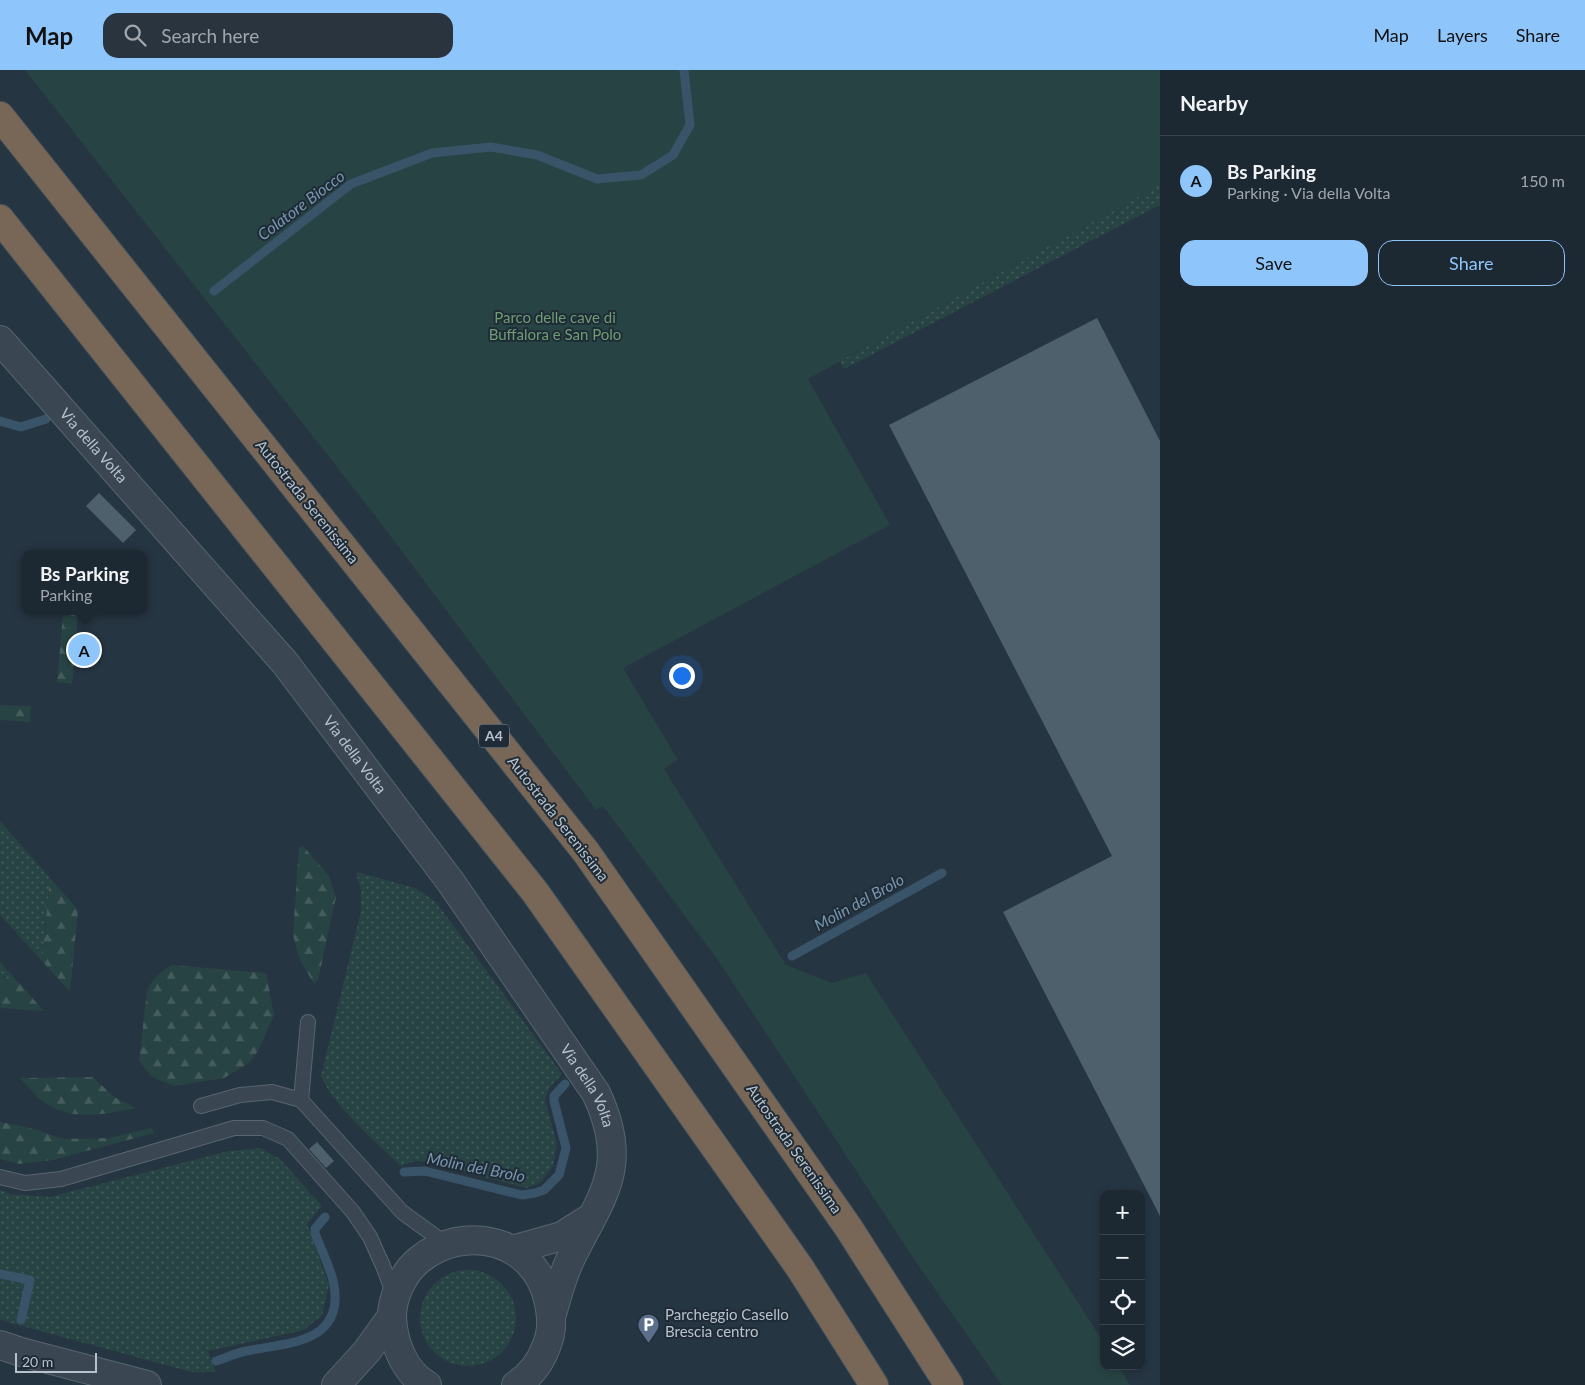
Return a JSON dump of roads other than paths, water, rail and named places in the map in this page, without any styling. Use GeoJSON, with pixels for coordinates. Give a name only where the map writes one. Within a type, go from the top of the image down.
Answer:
{"type":"FeatureCollection","features":[{"type":"Feature","properties":{"kind":"highway","name":"Autostrada Serenissima"},"geometry":{"type":"LineString","coordinates":[[0,116],[586,852],[848,1227],[949,1385]]}},
{"type":"Feature","properties":{"kind":"highway"},"geometry":{"type":"LineString","coordinates":[[0,219],[535,892],[800,1268],[874,1385]]}},
{"type":"Feature","properties":{"kind":"street","name":"Via della Volta"},"geometry":{"type":"LineString","coordinates":[[0,340],[285,662],[450,881],[596,1092],[605,1111],[611,1131],[610,1175],[603,1197],[570,1260],[561,1282],[552,1314]]}},
{"type":"Feature","properties":{"kind":"street"},"geometry":{"type":"LineString","coordinates":[[512,1250],[562,1236],[592,1217]]}},
{"type":"Feature","properties":{"kind":"street"},"geometry":{"type":"LineString","coordinates":[[336,1385],[367,1351],[393,1307],[402,1280],[414,1264],[429,1252],[446,1244],[468,1240],[491,1242],[512,1250],[532,1267],[546,1289],[552,1314],[550,1338],[533,1376]]}},
{"type":"Feature","properties":{"kind":"street"},"geometry":{"type":"LineString","coordinates":[[393,1307],[395,1342],[418,1385]]}},
{"type":"Feature","properties":{"kind":"street"},"geometry":{"type":"LineString","coordinates":[[7,1350],[147,1385]]}},
{"type":"Feature","properties":{"kind":"lane"},"geometry":{"type":"LineString","coordinates":[[301,1100],[308,1022]]}},
{"type":"Feature","properties":{"kind":"lane"},"geometry":{"type":"LineString","coordinates":[[201,1106],[240,1095],[272,1092],[301,1100],[402,1212],[446,1244]]}},
{"type":"Feature","properties":{"kind":"lane"},"geometry":{"type":"LineString","coordinates":[[0,1177],[25,1183],[61,1179],[234,1128],[263,1128],[288,1139],[353,1212],[370,1237],[383,1266],[393,1307]]}},
{"type":"Feature","properties":{"kind":"waterway","name":"Colatore Biocco"},"geometry":{"type":"LineString","coordinates":[[214,291],[351,184],[432,153],[491,147],[537,155],[597,179],[641,175],[673,155],[690,125],[684,70]]}},
{"type":"Feature","properties":{"kind":"waterway","name":"Colatore Biocco"},"geometry":{"type":"LineString","coordinates":[[0,421],[21,427],[46,419]]}},
{"type":"Feature","properties":{"kind":"waterway","name":"Molin del Brolo"},"geometry":{"type":"LineString","coordinates":[[792,956],[942,873]]}},
{"type":"Feature","properties":{"kind":"waterway","name":"Molin del Brolo"},"geometry":{"type":"LineString","coordinates":[[404,1172],[425,1171],[522,1195],[544,1190],[559,1175],[566,1148],[554,1101],[554,1096],[565,1084]]}},
{"type":"Feature","properties":{"kind":"waterway","name":"Molin del Brolo"},"geometry":{"type":"LineString","coordinates":[[216,1361],[242,1352],[278,1346],[309,1337],[321,1330],[330,1319],[335,1304],[333,1279],[315,1233],[315,1229],[325,1217]]}},
{"type":"Feature","properties":{"kind":"waterway"},"geometry":{"type":"LineString","coordinates":[[0,1274],[30,1280],[21,1320]]}},
{"type":"Feature","properties":{"kind":"place","name":"Bs Parking"},"geometry":{"type":"Point","coordinates":[84,650]}},
{"type":"Feature","properties":{"kind":"place","name":"Parcheggio Casello Brescia centro"},"geometry":{"type":"Point","coordinates":[649,1343]}},
{"type":"Feature","properties":{"kind":"park label","name":"Parco delle cave di Buffalora e San Polo"},"geometry":{"type":"Point","coordinates":[555,326]}}]}
